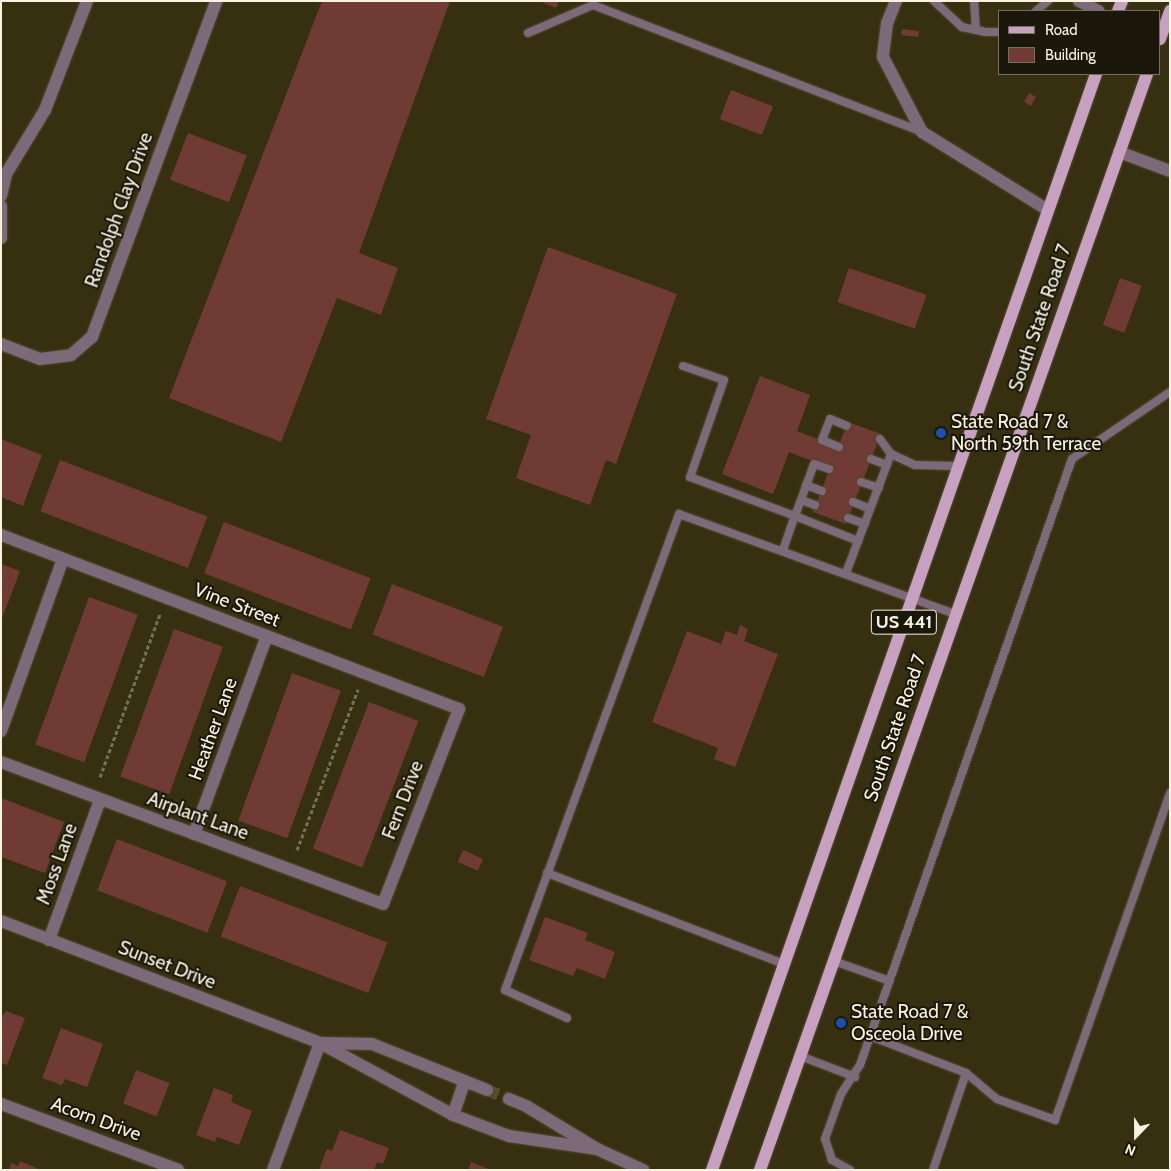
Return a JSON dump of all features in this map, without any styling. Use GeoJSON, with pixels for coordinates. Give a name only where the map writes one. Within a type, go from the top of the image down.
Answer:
{"type":"FeatureCollection","features":[{"type":"Feature","properties":{"kind":"main road"},"geometry":{"type":"LineString","coordinates":[[1161,36],[1170,11]]}},
{"type":"Feature","properties":{"kind":"main road","name":"South State Road 7"},"geometry":{"type":"LineString","coordinates":[[712,1170],[913,598],[957,466],[1096,75]]}},
{"type":"Feature","properties":{"kind":"main road","name":"South State Road 7"},"geometry":{"type":"LineString","coordinates":[[760,1170],[1147,75]]}},
{"type":"Feature","properties":{"kind":"street"},"geometry":{"type":"LineString","coordinates":[[1,196],[6,174],[45,110],[87,1]]}},
{"type":"Feature","properties":{"kind":"street","name":"Randolph Clay Drive"},"geometry":{"type":"LineString","coordinates":[[1,344],[40,358],[71,356],[92,337],[216,1]]}},
{"type":"Feature","properties":{"kind":"street"},"geometry":{"type":"LineString","coordinates":[[896,1],[887,23],[883,57],[922,132],[1048,210]]}},
{"type":"Feature","properties":{"kind":"street"},"geometry":{"type":"LineString","coordinates":[[1079,1],[1097,10]]}},
{"type":"Feature","properties":{"kind":"street"},"geometry":{"type":"LineString","coordinates":[[1119,152],[1170,171]]}},
{"type":"Feature","properties":{"kind":"street"},"geometry":{"type":"LineString","coordinates":[[1,206],[1,238]]}},
{"type":"Feature","properties":{"kind":"street","name":"Vine Street"},"geometry":{"type":"LineString","coordinates":[[1,535],[459,709]]}},
{"type":"Feature","properties":{"kind":"street"},"geometry":{"type":"LineString","coordinates":[[1,731],[63,559]]}},
{"type":"Feature","properties":{"kind":"street","name":"Heather Lane"},"geometry":{"type":"LineString","coordinates":[[194,834],[267,636]]}},
{"type":"Feature","properties":{"kind":"street","name":"Fern Drive"},"geometry":{"type":"LineString","coordinates":[[383,904],[459,709]]}},
{"type":"Feature","properties":{"kind":"street","name":"Airplant Lane"},"geometry":{"type":"LineString","coordinates":[[1,762],[383,904]]}},
{"type":"Feature","properties":{"kind":"street","name":"Moss Lane"},"geometry":{"type":"LineString","coordinates":[[49,940],[100,800]]}},
{"type":"Feature","properties":{"kind":"street","name":"Sunset Drive"},"geometry":{"type":"LineString","coordinates":[[1,921],[320,1043],[453,1115],[509,1136],[597,1149]]}},
{"type":"Feature","properties":{"kind":"street"},"geometry":{"type":"LineString","coordinates":[[273,1170],[320,1043]]}},
{"type":"Feature","properties":{"kind":"street","name":"Sunset Drive"},"geometry":{"type":"LineString","coordinates":[[320,1043],[372,1044],[487,1090]]}},
{"type":"Feature","properties":{"kind":"street"},"geometry":{"type":"LineString","coordinates":[[453,1115],[466,1081]]}},
{"type":"Feature","properties":{"kind":"street","name":"Sunset Drive"},"geometry":{"type":"LineString","coordinates":[[509,1099],[526,1106],[597,1149],[643,1170]]}},
{"type":"Feature","properties":{"kind":"street","name":"Acorn Drive"},"geometry":{"type":"LineString","coordinates":[[1,1104],[178,1170]]}},
{"type":"Feature","properties":{"kind":"lane"},"geometry":{"type":"LineString","coordinates":[[934,1],[962,27],[998,32]]}},
{"type":"Feature","properties":{"kind":"lane"},"geometry":{"type":"LineString","coordinates":[[974,1],[976,30]]}},
{"type":"Feature","properties":{"kind":"lane"},"geometry":{"type":"LineString","coordinates":[[1037,10],[1048,1]]}},
{"type":"Feature","properties":{"kind":"lane"},"geometry":{"type":"LineString","coordinates":[[528,33],[593,5],[922,132]]}},
{"type":"Feature","properties":{"kind":"lane"},"geometry":{"type":"LineString","coordinates":[[683,366],[724,380],[690,477],[858,541]]}},
{"type":"Feature","properties":{"kind":"lane"},"geometry":{"type":"LineString","coordinates":[[850,1170],[832,1160],[825,1139],[841,1094],[855,1077],[890,981],[1072,459],[1170,392]]}},
{"type":"Feature","properties":{"kind":"lane"},"geometry":{"type":"LineString","coordinates":[[839,447],[822,440],[830,420],[847,426]]}},
{"type":"Feature","properties":{"kind":"lane"},"geometry":{"type":"LineString","coordinates":[[880,439],[892,454],[915,465],[957,466]]}},
{"type":"Feature","properties":{"kind":"lane"},"geometry":{"type":"LineString","coordinates":[[846,573],[892,454]]}},
{"type":"Feature","properties":{"kind":"lane"},"geometry":{"type":"LineString","coordinates":[[871,459],[887,465]]}},
{"type":"Feature","properties":{"kind":"lane"},"geometry":{"type":"LineString","coordinates":[[783,550],[814,464],[829,469]]}},
{"type":"Feature","properties":{"kind":"lane"},"geometry":{"type":"LineString","coordinates":[[861,482],[879,488]]}},
{"type":"Feature","properties":{"kind":"lane"},"geometry":{"type":"LineString","coordinates":[[806,485],[822,491]]}},
{"type":"Feature","properties":{"kind":"lane"},"geometry":{"type":"LineString","coordinates":[[801,500],[815,505]]}},
{"type":"Feature","properties":{"kind":"lane"},"geometry":{"type":"LineString","coordinates":[[853,502],[870,509]]}},
{"type":"Feature","properties":{"kind":"lane"},"geometry":{"type":"LineString","coordinates":[[567,1018],[505,990],[679,514],[956,614]]}},
{"type":"Feature","properties":{"kind":"lane"},"geometry":{"type":"LineString","coordinates":[[848,518],[865,524]]}},
{"type":"Feature","properties":{"kind":"lane"},"geometry":{"type":"LineString","coordinates":[[870,1036],[966,1073],[997,1099],[1055,1120],[1170,793]]}},
{"type":"Feature","properties":{"kind":"lane"},"geometry":{"type":"LineString","coordinates":[[547,873],[784,964]]}},
{"type":"Feature","properties":{"kind":"lane"},"geometry":{"type":"LineString","coordinates":[[834,961],[890,981]]}},
{"type":"Feature","properties":{"kind":"lane"},"geometry":{"type":"LineString","coordinates":[[800,1056],[855,1077]]}},
{"type":"Feature","properties":{"kind":"lane"},"geometry":{"type":"LineString","coordinates":[[934,1170],[966,1073]]}},
{"type":"Feature","properties":{"kind":"path"},"geometry":{"type":"LineString","coordinates":[[100,777],[160,614]]}},
{"type":"Feature","properties":{"kind":"path"},"geometry":{"type":"LineString","coordinates":[[297,850],[358,689]]}},
{"type":"Feature","properties":{"kind":"building"},"geometry":{"type":"Polygon","coordinates":[[[322,1],[450,1],[359,253],[398,268],[381,315],[337,298],[281,442],[169,398],[322,1]]]}},
{"type":"Feature","properties":{"kind":"building"},"geometry":{"type":"Polygon","coordinates":[[[539,1],[559,1],[556,8],[539,1]]]}},
{"type":"Feature","properties":{"kind":"building"},"geometry":{"type":"Polygon","coordinates":[[[902,29],[919,31],[918,37],[901,35],[902,29]]]}},
{"type":"Feature","properties":{"kind":"building"},"geometry":{"type":"Polygon","coordinates":[[[731,90],[773,106],[762,135],[720,119],[731,90]]]}},
{"type":"Feature","properties":{"kind":"building"},"geometry":{"type":"Polygon","coordinates":[[[1029,93],[1036,97],[1031,106],[1024,102],[1029,93]]]}},
{"type":"Feature","properties":{"kind":"building"},"geometry":{"type":"Polygon","coordinates":[[[188,133],[247,156],[229,202],[170,180],[188,133]]]}},
{"type":"Feature","properties":{"kind":"building"},"geometry":{"type":"Polygon","coordinates":[[[548,247],[677,294],[616,464],[606,460],[590,505],[516,478],[531,435],[486,419],[548,247]]]}},
{"type":"Feature","properties":{"kind":"building"},"geometry":{"type":"Polygon","coordinates":[[[849,268],[927,295],[915,329],[837,302],[849,268]]]}},
{"type":"Feature","properties":{"kind":"building"},"geometry":{"type":"Polygon","coordinates":[[[1120,278],[1142,286],[1125,333],[1103,325],[1120,278]]]}},
{"type":"Feature","properties":{"kind":"building"},"geometry":{"type":"Polygon","coordinates":[[[760,376],[810,395],[797,431],[838,447],[848,422],[881,434],[846,524],[813,512],[830,468],[789,452],[773,494],[722,474],[760,376]]]}},
{"type":"Feature","properties":{"kind":"building"},"geometry":{"type":"Polygon","coordinates":[[[1,439],[42,455],[23,506],[1,497],[1,439]]]}},
{"type":"Feature","properties":{"kind":"building"},"geometry":{"type":"Polygon","coordinates":[[[60,460],[208,517],[188,568],[40,511],[60,460]]]}},
{"type":"Feature","properties":{"kind":"building"},"geometry":{"type":"Polygon","coordinates":[[[224,522],[371,578],[351,630],[204,573],[224,522]]]}},
{"type":"Feature","properties":{"kind":"building"},"geometry":{"type":"Polygon","coordinates":[[[1,564],[20,571],[1,621],[1,564]]]}},
{"type":"Feature","properties":{"kind":"building"},"geometry":{"type":"Polygon","coordinates":[[[392,584],[503,627],[484,677],[373,634],[392,584]]]}},
{"type":"Feature","properties":{"kind":"building"},"geometry":{"type":"Polygon","coordinates":[[[89,597],[138,615],[84,762],[35,745],[89,597]]]}},
{"type":"Feature","properties":{"kind":"building"},"geometry":{"type":"Polygon","coordinates":[[[740,625],[748,629],[744,641],[778,654],[735,767],[714,759],[718,748],[652,722],[687,631],[721,644],[726,631],[737,635],[740,625]]]}},
{"type":"Feature","properties":{"kind":"building"},"geometry":{"type":"Polygon","coordinates":[[[174,629],[223,647],[169,794],[120,777],[174,629]]]}},
{"type":"Feature","properties":{"kind":"building"},"geometry":{"type":"Polygon","coordinates":[[[292,673],[341,691],[287,838],[238,821],[292,673]]]}},
{"type":"Feature","properties":{"kind":"building"},"geometry":{"type":"Polygon","coordinates":[[[369,702],[418,721],[362,868],[313,849],[369,702]]]}},
{"type":"Feature","properties":{"kind":"building"},"geometry":{"type":"Polygon","coordinates":[[[1,798],[64,822],[45,873],[1,857],[1,798]]]}},
{"type":"Feature","properties":{"kind":"building"},"geometry":{"type":"Polygon","coordinates":[[[117,839],[227,881],[207,933],[97,890],[117,839]]]}},
{"type":"Feature","properties":{"kind":"building"},"geometry":{"type":"Polygon","coordinates":[[[463,850],[483,859],[478,871],[458,862],[463,850]]]}},
{"type":"Feature","properties":{"kind":"building"},"geometry":{"type":"Polygon","coordinates":[[[240,886],[388,943],[368,993],[221,936],[240,886]]]}},
{"type":"Feature","properties":{"kind":"building"},"geometry":{"type":"Polygon","coordinates":[[[545,917],[588,933],[585,940],[615,952],[605,979],[577,968],[573,976],[529,960],[545,917]]]}},
{"type":"Feature","properties":{"kind":"building"},"geometry":{"type":"Polygon","coordinates":[[[6,1011],[25,1018],[7,1065],[1,1063],[1,1017],[6,1011]]]}},
{"type":"Feature","properties":{"kind":"building"},"geometry":{"type":"Polygon","coordinates":[[[61,1028],[103,1044],[87,1087],[65,1079],[62,1085],[42,1078],[61,1028]]]}},
{"type":"Feature","properties":{"kind":"building"},"geometry":{"type":"Polygon","coordinates":[[[136,1070],[170,1083],[157,1117],[123,1104],[136,1070]]]}},
{"type":"Feature","properties":{"kind":"building"},"geometry":{"type":"Polygon","coordinates":[[[214,1088],[233,1095],[231,1102],[252,1111],[239,1145],[217,1137],[215,1142],[196,1135],[214,1088]]]}},
{"type":"Feature","properties":{"kind":"building"},"geometry":{"type":"Polygon","coordinates":[[[340,1130],[389,1148],[383,1164],[377,1162],[374,1170],[319,1170],[327,1149],[332,1151],[340,1130]]]}},
{"type":"Feature","properties":{"kind":"building"},"geometry":{"type":"Polygon","coordinates":[[[20,1161],[41,1170],[9,1170],[11,1163],[18,1166],[20,1161]]]}},
{"type":"Feature","properties":{"kind":"building"},"geometry":{"type":"Polygon","coordinates":[[[471,1162],[491,1170],[468,1170],[471,1162]]]}},
{"type":"Feature","properties":{"kind":"tunnel"},"geometry":{"type":"LineString","coordinates":[[487,1090],[509,1099]]}},
{"type":"Feature","properties":{"kind":"place","name":"State Road 7 & North 59th Terrace"},"geometry":{"type":"Point","coordinates":[941,433]}},
{"type":"Feature","properties":{"kind":"place","name":"State Road 7 & Osceola Drive"},"geometry":{"type":"Point","coordinates":[841,1023]}}]}
